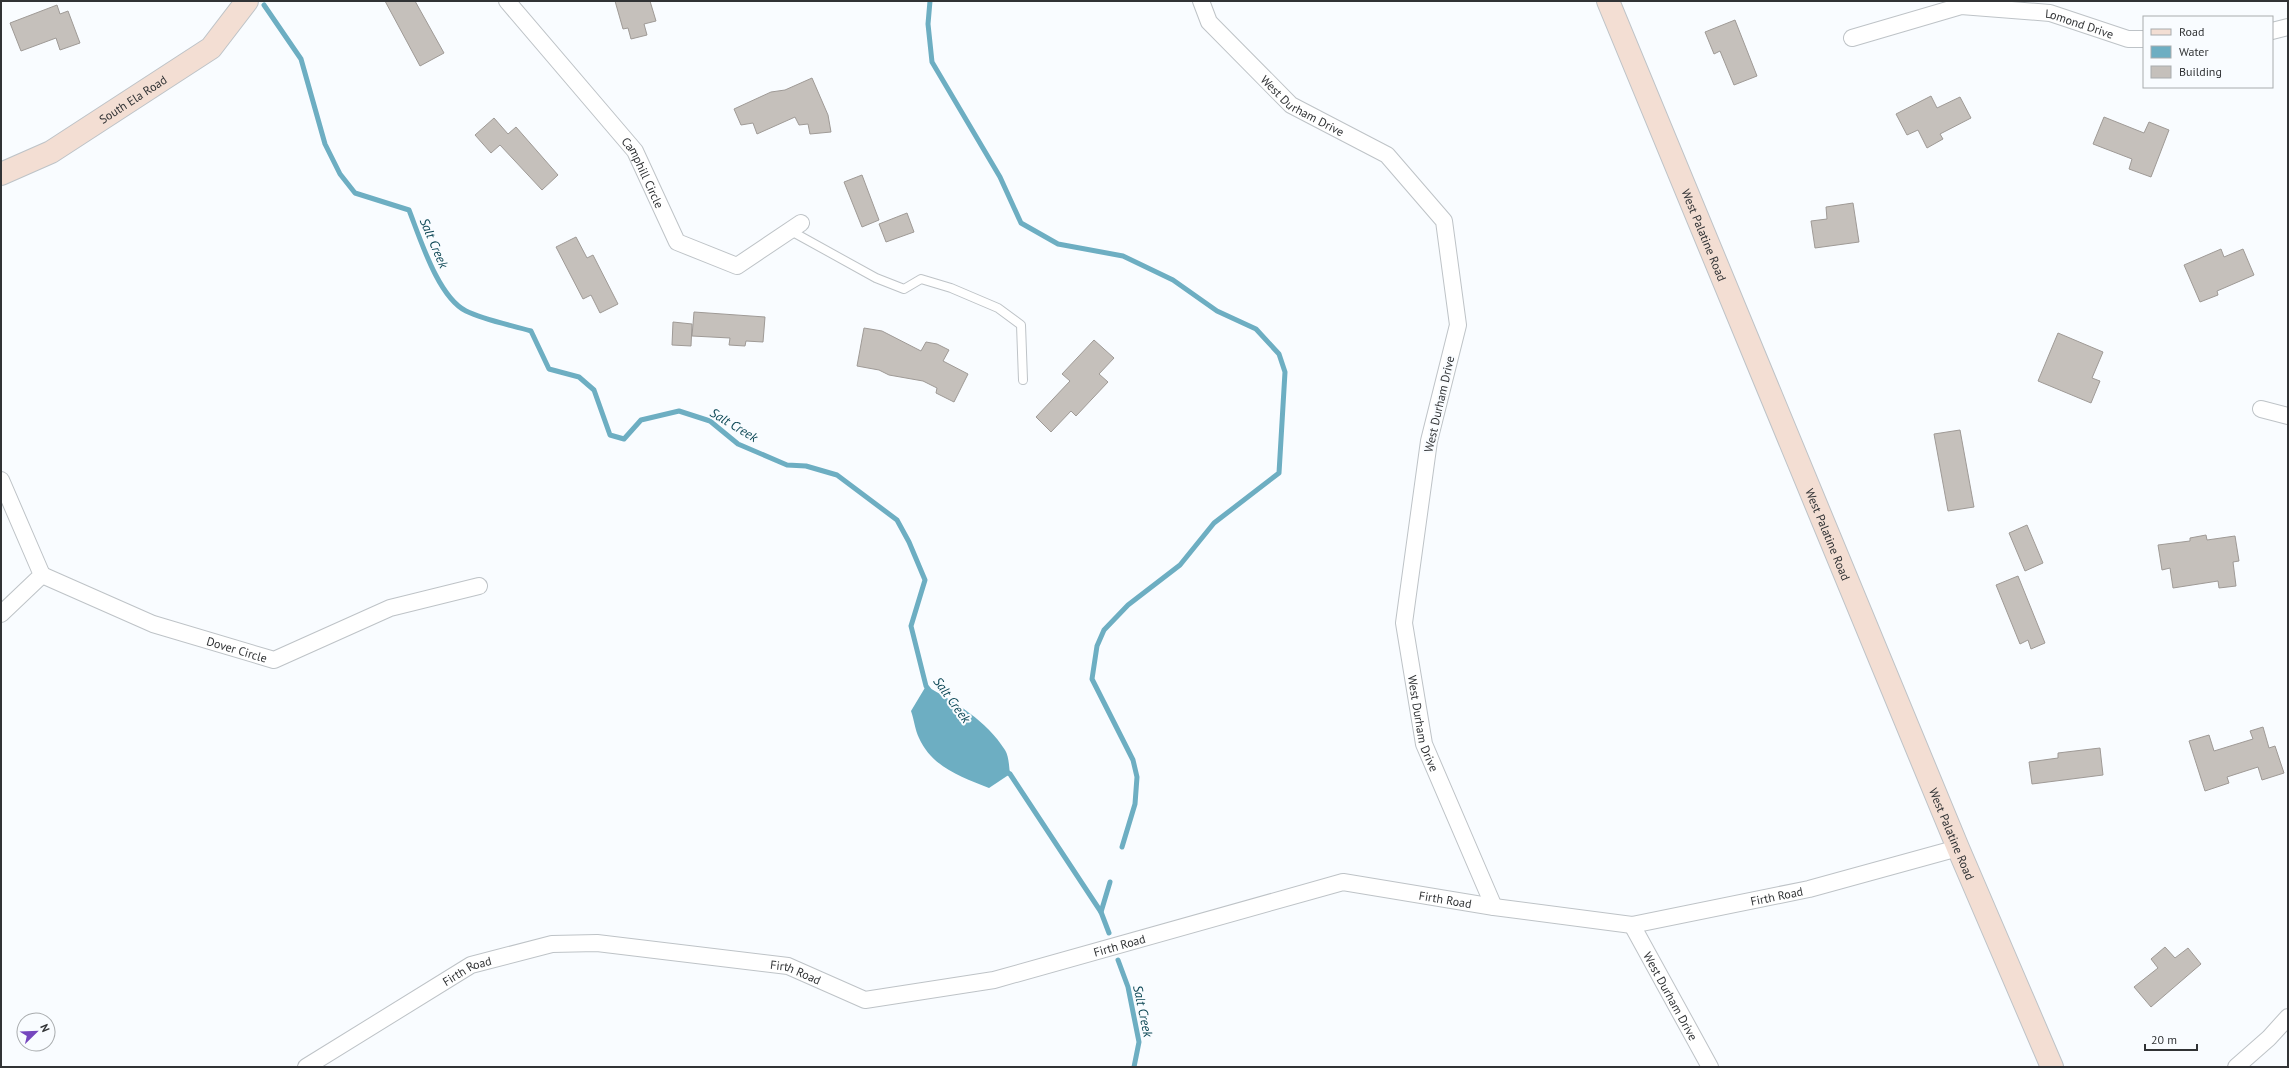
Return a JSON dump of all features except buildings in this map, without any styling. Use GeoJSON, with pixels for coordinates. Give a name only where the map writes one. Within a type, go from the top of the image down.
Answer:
{"type":"FeatureCollection","features":[{"type":"Feature","properties":{"kind":"main road","name":"South Ela Road"},"geometry":{"type":"LineString","coordinates":[[1,174],[51,152],[211,48],[247,1]]}},
{"type":"Feature","properties":{"kind":"main road","name":"West Palatine Road"},"geometry":{"type":"LineString","coordinates":[[1608,1],[1958,848],[2052,1067]]}},
{"type":"Feature","properties":{"kind":"street","name":"Camphill Circle"},"geometry":{"type":"LineString","coordinates":[[507,1],[635,151],[677,242],[737,266],[796,227]]}},
{"type":"Feature","properties":{"kind":"street","name":"West Durham Drive"},"geometry":{"type":"LineString","coordinates":[[1201,1],[1208,22],[1290,105],[1387,155],[1444,221],[1458,325],[1429,441],[1404,623],[1424,744],[1494,906]]}},
{"type":"Feature","properties":{"kind":"street","name":"Lomond Drive"},"geometry":{"type":"LineString","coordinates":[[1852,38],[1961,6],[2050,13],[2128,39],[2143,39]]}},
{"type":"Feature","properties":{"kind":"street"},"geometry":{"type":"LineString","coordinates":[[2273,30],[2288,27]]}},
{"type":"Feature","properties":{"kind":"street"},"geometry":{"type":"LineString","coordinates":[[2261,409],[2288,416]]}},
{"type":"Feature","properties":{"kind":"street"},"geometry":{"type":"LineString","coordinates":[[1,480],[42,575],[1,614]]}},
{"type":"Feature","properties":{"kind":"street","name":"Dover Circle"},"geometry":{"type":"LineString","coordinates":[[42,575],[153,624],[274,660],[390,608],[479,586]]}},
{"type":"Feature","properties":{"kind":"street","name":"Firth Road"},"geometry":{"type":"LineString","coordinates":[[306,1067],[471,965],[552,944],[597,943],[788,966],[865,1000],[994,980],[1343,882],[1494,906],[1632,925],[1809,889],[1958,848]]}},
{"type":"Feature","properties":{"kind":"street","name":"West Durham Drive"},"geometry":{"type":"LineString","coordinates":[[1632,925],[1710,1067]]}},
{"type":"Feature","properties":{"kind":"street"},"geometry":{"type":"LineString","coordinates":[[2236,1067],[2269,1038],[2288,1017]]}},
{"type":"Feature","properties":{"kind":"lane"},"geometry":{"type":"LineString","coordinates":[[796,227],[876,278],[904,289],[921,279],[952,288],[998,308],[1021,325],[1023,380]]}},
{"type":"Feature","properties":{"kind":"water"},"geometry":{"type":"Polygon","coordinates":[[[926,686],[970,713],[989,730],[1006,752],[1010,774],[989,788],[948,770],[931,756],[916,732],[911,711],[926,686]]]}},
{"type":"Feature","properties":{"kind":"waterway"},"geometry":{"type":"LineString","coordinates":[[930,1],[928,24],[932,62],[1000,177],[1021,223],[1058,244],[1123,256],[1173,280],[1217,311],[1256,329],[1279,354],[1285,372],[1279,473],[1214,523],[1180,565],[1128,605],[1104,630],[1097,646],[1092,679],[1133,760],[1137,777],[1135,804],[1122,847]]}},
{"type":"Feature","properties":{"kind":"waterway","name":"Salt Creek"},"geometry":{"type":"LineString","coordinates":[[264,5],[301,59],[325,144],[340,174],[355,193],[409,210],[431,266],[447,293],[456,304],[466,311],[481,317],[531,331],[549,369],[579,377],[594,390],[610,435],[624,439],[641,420],[679,411],[710,421],[738,444],[787,465],[806,466],[837,475],[897,520],[909,542],[925,580],[911,626],[926,686],[929,690]]}},
{"type":"Feature","properties":{"kind":"waterway","name":"Salt Creek"},"geometry":{"type":"LineString","coordinates":[[1005,771],[1010,774],[1101,912],[1109,933]]}},
{"type":"Feature","properties":{"kind":"waterway"},"geometry":{"type":"LineString","coordinates":[[1101,912],[1110,882]]}},
{"type":"Feature","properties":{"kind":"waterway","name":"Salt Creek"},"geometry":{"type":"LineString","coordinates":[[1118,960],[1128,987],[1139,1042],[1134,1067]]}}]}
